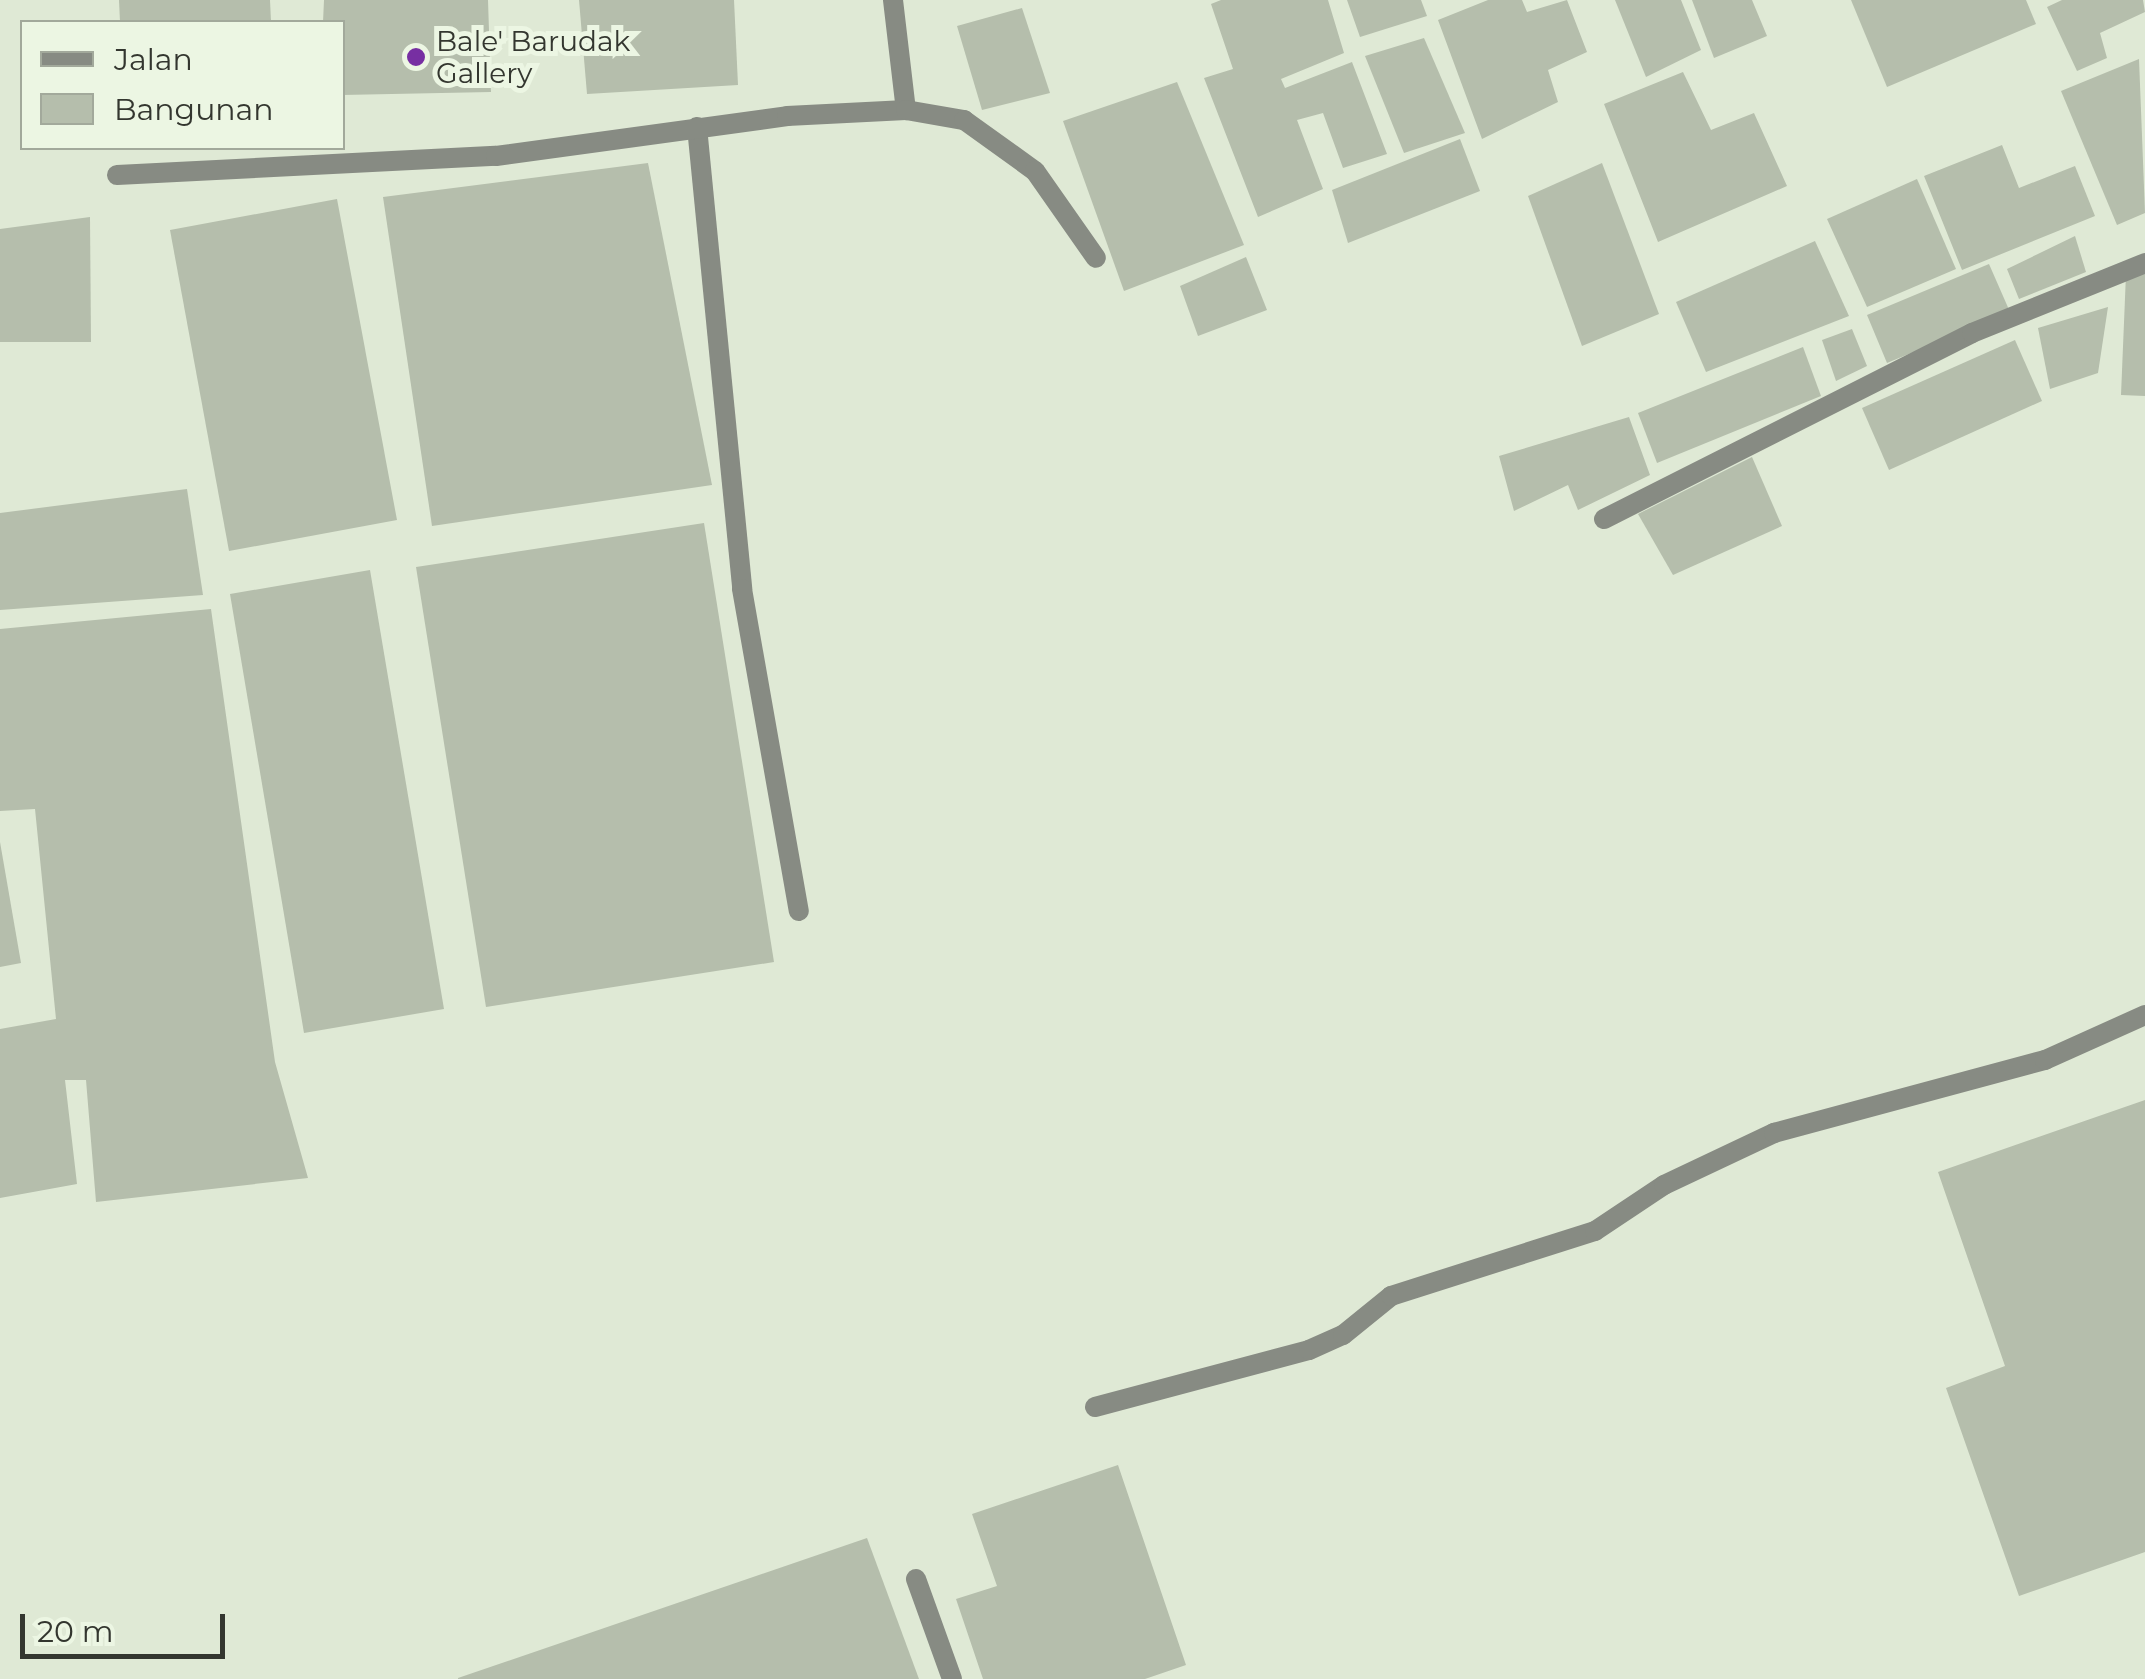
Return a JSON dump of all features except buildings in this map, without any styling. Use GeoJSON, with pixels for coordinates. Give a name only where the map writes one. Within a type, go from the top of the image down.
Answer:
{"type":"FeatureCollection","features":[{"type":"Feature","properties":{"kind":"street"},"geometry":{"type":"LineString","coordinates":[[894,0],[906,110]]}},
{"type":"Feature","properties":{"kind":"street"},"geometry":{"type":"LineString","coordinates":[[116,175],[496,156],[697,127],[906,110],[964,120],[1034,171],[1096,258]]}},
{"type":"Feature","properties":{"kind":"street"},"geometry":{"type":"LineString","coordinates":[[697,127],[742,589],[800,911]]}},
{"type":"Feature","properties":{"kind":"street"},"geometry":{"type":"LineString","coordinates":[[1604,519],[1972,333],[2145,263]]}},
{"type":"Feature","properties":{"kind":"street"},"geometry":{"type":"LineString","coordinates":[[1095,1407],[1309,1350],[1343,1335],[1391,1296],[1595,1230],[1664,1185],[1774,1133],[2045,1060],[2145,1015]]}},
{"type":"Feature","properties":{"kind":"street"},"geometry":{"type":"LineString","coordinates":[[916,1579],[952,1679]]}},
{"type":"Feature","properties":{"kind":"place","name":"Bale' Barudak Gallery"},"geometry":{"type":"Point","coordinates":[416,57]}}]}
